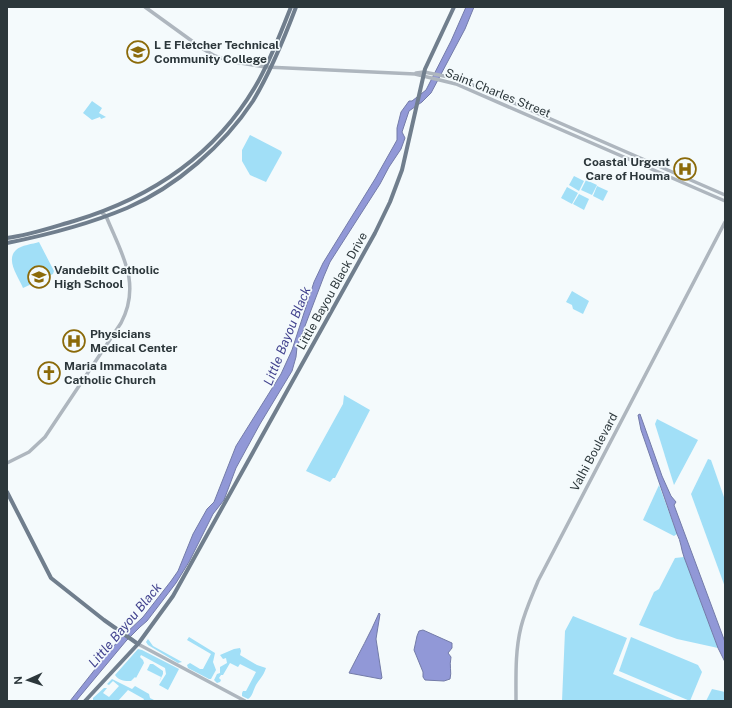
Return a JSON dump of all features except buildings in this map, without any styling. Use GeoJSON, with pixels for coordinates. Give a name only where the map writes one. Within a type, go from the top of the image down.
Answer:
{"type":"FeatureCollection","features":[{"type":"Feature","properties":{"kind":"main road"},"geometry":{"type":"LineString","coordinates":[[7,238],[102,213],[146,192],[174,174],[204,150],[237,113],[255,87],[266,67],[291,7]]}},
{"type":"Feature","properties":{"kind":"main road"},"geometry":{"type":"LineString","coordinates":[[7,243],[61,230],[127,208],[154,194],[181,176],[211,151],[243,115],[271,67],[296,7]]}},
{"type":"Feature","properties":{"kind":"main road","name":"Little Bayou Black Drive"},"geometry":{"type":"LineString","coordinates":[[85,701],[138,644],[173,596],[376,233],[401,174],[423,74],[454,7]]}},
{"type":"Feature","properties":{"kind":"main road"},"geometry":{"type":"LineString","coordinates":[[61,230],[68,223]]}},
{"type":"Feature","properties":{"kind":"main road"},"geometry":{"type":"LineString","coordinates":[[7,492],[51,578],[138,644]]}},
{"type":"Feature","properties":{"kind":"street"},"geometry":{"type":"LineString","coordinates":[[145,7],[203,49],[215,56],[234,62],[266,67],[423,74]]}},
{"type":"Feature","properties":{"kind":"street","name":"Saint Charles Street"},"geometry":{"type":"LineString","coordinates":[[423,74],[459,79],[725,195]]}},
{"type":"Feature","properties":{"kind":"street","name":"Saint Charles Street"},"geometry":{"type":"LineString","coordinates":[[440,77],[725,201]]}},
{"type":"Feature","properties":{"kind":"street"},"geometry":{"type":"LineString","coordinates":[[7,463],[29,452],[45,437],[124,317],[130,298],[129,274],[106,216],[102,213]]}},
{"type":"Feature","properties":{"kind":"street","name":"Valhi Boulevard"},"geometry":{"type":"LineString","coordinates":[[516,701],[517,649],[526,610],[538,581],[725,222]]}},
{"type":"Feature","properties":{"kind":"street"},"geometry":{"type":"LineString","coordinates":[[138,644],[245,701]]}},
{"type":"Feature","properties":{"kind":"shaded area"},"geometry":{"type":"Polygon","coordinates":[[[466,7],[474,7],[465,29],[431,93],[422,102],[409,111],[402,132],[405,138],[401,149],[330,262],[297,347],[292,371],[260,424],[236,468],[224,500],[213,514],[189,562],[176,583],[147,621],[126,641],[76,701],[70,701],[111,649],[143,617],[178,571],[193,534],[207,509],[214,502],[236,446],[281,374],[292,350],[314,282],[323,263],[375,179],[397,140],[397,128],[401,112],[409,101],[412,101],[426,90],[451,41],[466,7]]]}},
{"type":"Feature","properties":{"kind":"shaded area"},"geometry":{"type":"Polygon","coordinates":[[[92,101],[102,108],[99,113],[106,117],[101,119],[100,117],[92,120],[83,113],[92,101]]]}},
{"type":"Feature","properties":{"kind":"shaded area"},"geometry":{"type":"Polygon","coordinates":[[[250,135],[281,151],[282,153],[266,182],[250,175],[242,161],[242,150],[250,135]]]}},
{"type":"Feature","properties":{"kind":"shaded area"},"geometry":{"type":"Polygon","coordinates":[[[574,176],[584,181],[579,191],[569,185],[574,176]]]}},
{"type":"Feature","properties":{"kind":"shaded area"},"geometry":{"type":"Polygon","coordinates":[[[586,180],[597,185],[592,195],[581,190],[586,180]]]}},
{"type":"Feature","properties":{"kind":"shaded area"},"geometry":{"type":"Polygon","coordinates":[[[597,186],[608,191],[603,201],[593,196],[597,186]]]}},
{"type":"Feature","properties":{"kind":"shaded area"},"geometry":{"type":"Polygon","coordinates":[[[567,187],[578,193],[572,204],[561,198],[567,187]]]}},
{"type":"Feature","properties":{"kind":"shaded area"},"geometry":{"type":"Polygon","coordinates":[[[579,194],[589,199],[584,210],[573,204],[579,194]]]}},
{"type":"Feature","properties":{"kind":"shaded area"},"geometry":{"type":"Polygon","coordinates":[[[39,242],[54,271],[53,274],[23,288],[12,264],[13,254],[21,247],[39,242]]]}},
{"type":"Feature","properties":{"kind":"shaded area"},"geometry":{"type":"Polygon","coordinates":[[[572,291],[589,301],[583,314],[573,309],[572,305],[566,302],[572,291]]]}},
{"type":"Feature","properties":{"kind":"shaded area"},"geometry":{"type":"Polygon","coordinates":[[[344,395],[370,410],[335,478],[333,478],[330,482],[306,471],[343,404],[344,395]]]}},
{"type":"Feature","properties":{"kind":"shaded area"},"geometry":{"type":"Polygon","coordinates":[[[640,414],[662,476],[671,496],[676,502],[674,505],[725,642],[725,662],[718,648],[684,557],[641,430],[638,415],[640,414]]]}},
{"type":"Feature","properties":{"kind":"shaded area"},"geometry":{"type":"Polygon","coordinates":[[[657,419],[698,440],[674,485],[655,424],[657,419]]]}},
{"type":"Feature","properties":{"kind":"shaded area"},"geometry":{"type":"Polygon","coordinates":[[[708,459],[711,460],[725,500],[725,587],[691,494],[708,459]]]}},
{"type":"Feature","properties":{"kind":"shaded area"},"geometry":{"type":"Polygon","coordinates":[[[659,485],[677,534],[674,536],[643,520],[659,485]]]}},
{"type":"Feature","properties":{"kind":"shaded area"},"geometry":{"type":"Polygon","coordinates":[[[684,557],[718,648],[677,639],[639,625],[654,592],[659,589],[675,558],[684,557]]]}},
{"type":"Feature","properties":{"kind":"shaded area"},"geometry":{"type":"Polygon","coordinates":[[[379,613],[376,639],[382,678],[349,673],[368,636],[379,613]]]}},
{"type":"Feature","properties":{"kind":"shaded area"},"geometry":{"type":"Polygon","coordinates":[[[573,616],[627,638],[613,674],[677,701],[562,701],[565,631],[573,616]]]}},
{"type":"Feature","properties":{"kind":"shaded area"},"geometry":{"type":"Polygon","coordinates":[[[423,630],[452,643],[452,648],[448,653],[451,657],[450,679],[444,681],[425,680],[423,677],[423,672],[414,650],[419,631],[423,630]]]}},
{"type":"Feature","properties":{"kind":"shaded area"},"geometry":{"type":"Polygon","coordinates":[[[189,637],[215,653],[213,662],[216,670],[211,679],[188,668],[187,665],[190,663],[200,669],[203,669],[211,654],[187,640],[189,637]]]}},
{"type":"Feature","properties":{"kind":"shaded area"},"geometry":{"type":"Polygon","coordinates":[[[631,637],[698,665],[702,672],[690,701],[619,671],[631,637]]]}},
{"type":"Feature","properties":{"kind":"shaded area"},"geometry":{"type":"Polygon","coordinates":[[[148,639],[153,646],[182,662],[178,663],[148,645],[146,642],[148,639]]]}},
{"type":"Feature","properties":{"kind":"shaded area"},"geometry":{"type":"Polygon","coordinates":[[[240,648],[240,655],[257,665],[266,668],[252,695],[248,699],[242,696],[242,693],[243,691],[246,691],[256,672],[240,664],[238,667],[230,663],[223,675],[219,678],[221,680],[220,682],[217,683],[214,680],[217,674],[220,673],[220,667],[227,663],[226,658],[223,659],[220,655],[240,648]]]}},
{"type":"Feature","properties":{"kind":"shaded area"},"geometry":{"type":"Polygon","coordinates":[[[138,649],[179,669],[168,690],[159,685],[166,674],[165,668],[141,655],[140,657],[144,663],[136,678],[135,677],[131,681],[124,681],[120,680],[115,675],[138,649]]]}},
{"type":"Feature","properties":{"kind":"shaded area"},"geometry":{"type":"Polygon","coordinates":[[[150,664],[153,664],[163,671],[163,674],[159,682],[161,677],[147,670],[150,664]]]}},
{"type":"Feature","properties":{"kind":"shaded area"},"geometry":{"type":"Polygon","coordinates":[[[112,679],[132,689],[135,686],[149,694],[150,698],[156,701],[143,701],[144,699],[128,690],[118,701],[93,701],[93,698],[104,688],[107,688],[103,693],[109,697],[119,686],[113,681],[109,685],[107,684],[112,679]]]}},
{"type":"Feature","properties":{"kind":"shaded area"},"geometry":{"type":"Polygon","coordinates":[[[712,689],[725,692],[725,701],[706,701],[712,689]]]}},
{"type":"Feature","properties":{"kind":"place","name":"L E Fletcher Technical Community College"},"geometry":{"type":"Point","coordinates":[138,52]}},
{"type":"Feature","properties":{"kind":"place","name":"Coastal Urgent Care of Houma"},"geometry":{"type":"Point","coordinates":[685,169]}},
{"type":"Feature","properties":{"kind":"place","name":"Vandebilt Catholic High School"},"geometry":{"type":"Point","coordinates":[39,277]}},
{"type":"Feature","properties":{"kind":"place","name":"Physicians Medical Center"},"geometry":{"type":"Point","coordinates":[74,341]}},
{"type":"Feature","properties":{"kind":"place","name":"Maria Immacolata Catholic Church"},"geometry":{"type":"Point","coordinates":[49,373]}},
{"type":"Feature","properties":{"kind":"water label","name":"Little Bayou Black"},"geometry":{"type":"Point","coordinates":[287,336]}},
{"type":"Feature","properties":{"kind":"water label","name":"Little Bayou Black"},"geometry":{"type":"Point","coordinates":[125,625]}}]}
